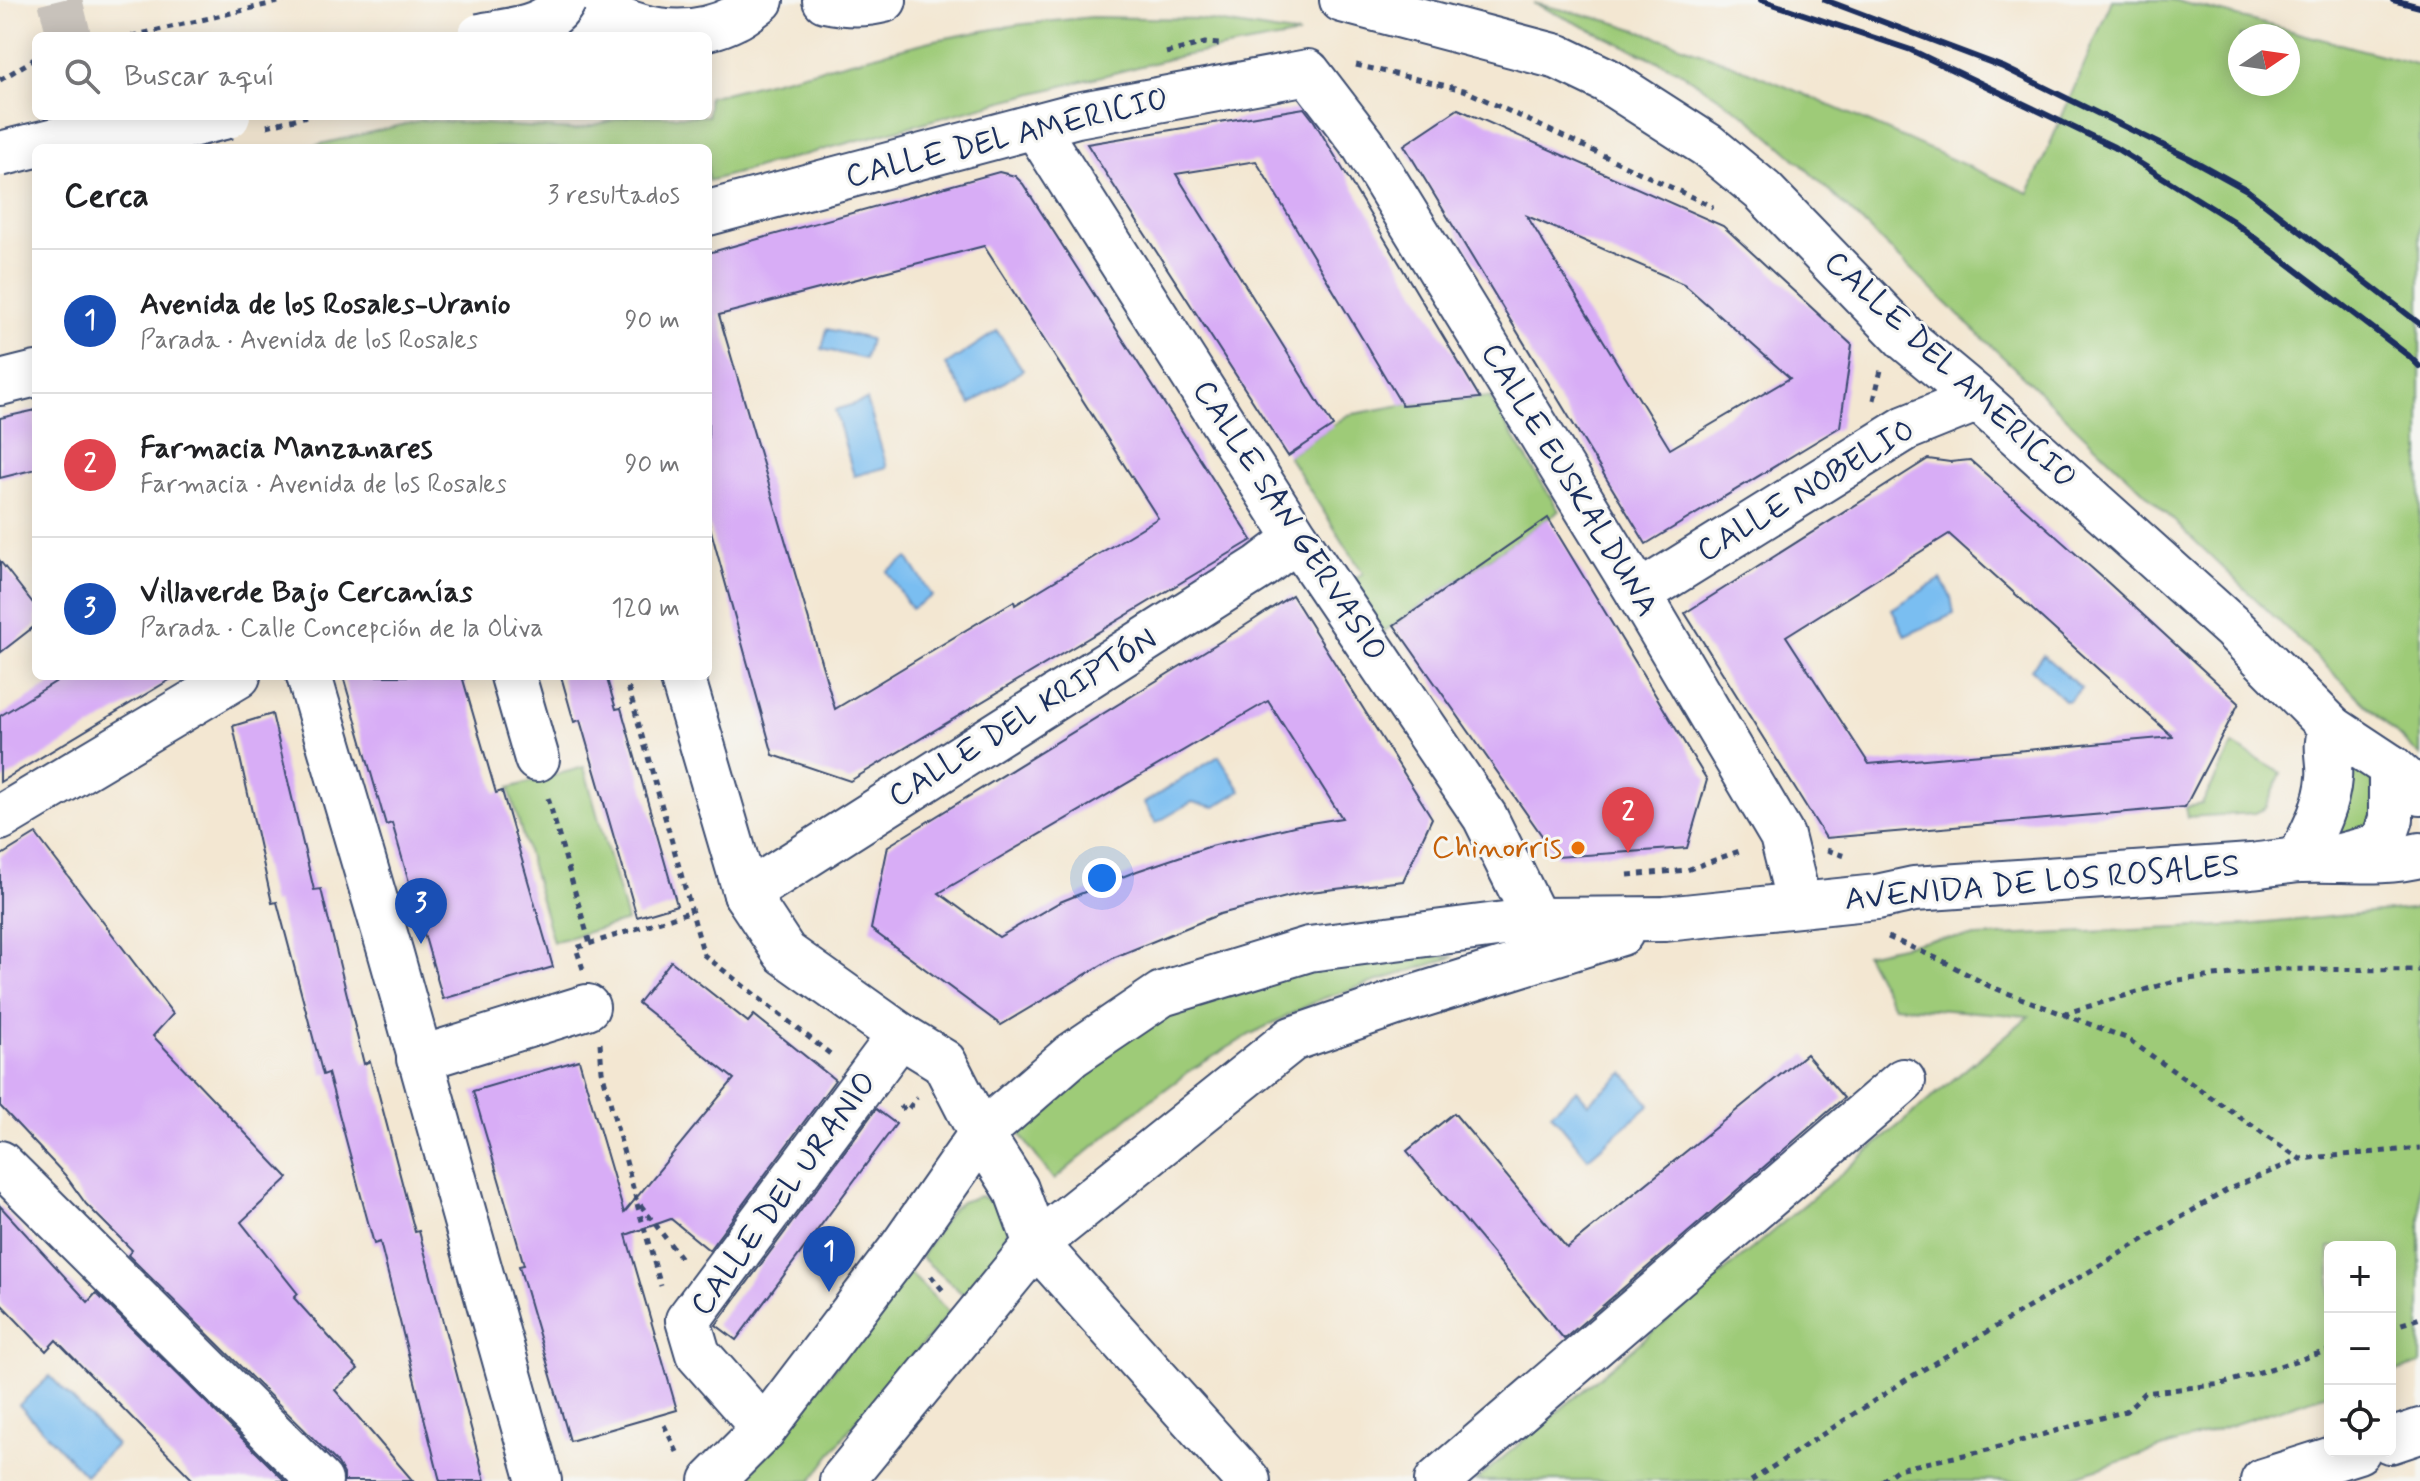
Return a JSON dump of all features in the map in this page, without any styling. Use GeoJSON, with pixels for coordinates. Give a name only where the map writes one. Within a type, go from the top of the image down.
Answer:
{"type":"FeatureCollection","features":[{"type":"Feature","properties":{"kind":"main road"},"geometry":{"type":"LineString","coordinates":[[498,32],[548,18],[564,0]]}},
{"type":"Feature","properties":{"kind":"main road"},"geometry":{"type":"LineString","coordinates":[[589,0],[602,11],[628,23],[655,31],[682,32],[711,28],[737,18],[761,0]]}},
{"type":"Feature","properties":{"kind":"main road"},"geometry":{"type":"LineString","coordinates":[[825,0],[842,3],[884,0]]}},
{"type":"Feature","properties":{"kind":"main road","name":"CALLE DEL AMERICIO"},"geometry":{"type":"LineString","coordinates":[[1342,0],[1558,57],[1606,80],[1707,145],[1763,191],[1906,339],[1978,399],[2234,629],[2332,728],[2405,780]]}},
{"type":"Feature","properties":{"kind":"main road"},"geometry":{"type":"LineString","coordinates":[[586,32],[628,23]]}},
{"type":"Feature","properties":{"kind":"main road","name":"CALLE DEL AMERICIO"},"geometry":{"type":"LineString","coordinates":[[712,212],[1077,115],[1308,72]]}},
{"type":"Feature","properties":{"kind":"main road","name":"CALLE EUSKALDUNA"},"geometry":{"type":"LineString","coordinates":[[1308,72],[1363,144],[1639,594],[1782,836],[1799,904]]}},
{"type":"Feature","properties":{"kind":"main road"},"geometry":{"type":"LineString","coordinates":[[40,144],[135,120]]}},
{"type":"Feature","properties":{"kind":"main road"},"geometry":{"type":"LineString","coordinates":[[112,144],[212,120]]}},
{"type":"Feature","properties":{"kind":"main road","name":"CALLE SAN GERVASIO"},"geometry":{"type":"LineString","coordinates":[[1035,126],[1297,539],[1485,817],[1536,920]]}},
{"type":"Feature","properties":{"kind":"main road"},"geometry":{"type":"LineString","coordinates":[[0,154],[32,146]]}},
{"type":"Feature","properties":{"kind":"main road"},"geometry":{"type":"LineString","coordinates":[[0,174],[32,164]]}},
{"type":"Feature","properties":{"kind":"main road"},"geometry":{"type":"LineString","coordinates":[[0,383],[32,375]]}},
{"type":"Feature","properties":{"kind":"main road","name":"CALLE NOBELIO"},"geometry":{"type":"LineString","coordinates":[[1639,594],[1906,428],[1978,399]]}},
{"type":"Feature","properties":{"kind":"main road","name":"CALLE DEL KRIPTÓN"},"geometry":{"type":"LineString","coordinates":[[746,894],[1260,567],[1297,539]]}},
{"type":"Feature","properties":{"kind":"main road"},"geometry":{"type":"LineString","coordinates":[[0,817],[231,680]]}},
{"type":"Feature","properties":{"kind":"main road"},"geometry":{"type":"LineString","coordinates":[[310,680],[391,954],[539,1481]]}},
{"type":"Feature","properties":{"kind":"main road"},"geometry":{"type":"LineString","coordinates":[[514,680],[537,759]]}},
{"type":"Feature","properties":{"kind":"main road"},"geometry":{"type":"LineString","coordinates":[[683,680],[746,894],[785,953],[900,1035],[944,1062],[981,1134],[1016,1189],[1036,1244],[1248,1481]]}},
{"type":"Feature","properties":{"kind":"main road"},"geometry":{"type":"LineString","coordinates":[[2332,728],[2326,740],[2329,778],[2311,860],[2382,845],[2405,780]]}},
{"type":"Feature","properties":{"kind":"main road","name":"AVENIDA DE LOS ROSALES"},"geometry":{"type":"LineString","coordinates":[[697,1471],[764,1429],[900,1250],[981,1134],[1072,1055],[1162,994],[1309,949],[1536,920],[1665,919],[1877,897],[1914,889],[2311,860],[2365,862],[2420,855]]}},
{"type":"Feature","properties":{"kind":"main road","name":"AVENIDA DE LOS ROSALES"},"geometry":{"type":"LineString","coordinates":[[842,1481],[1036,1244],[1292,1039],[1396,1003],[1665,919]]}},
{"type":"Feature","properties":{"kind":"main road"},"geometry":{"type":"LineString","coordinates":[[419,1059],[590,1006]]}},
{"type":"Feature","properties":{"kind":"main road","name":"CALLE DEL URANIO"},"geometry":{"type":"LineString","coordinates":[[764,1429],[698,1354],[688,1320],[900,1035]]}},
{"type":"Feature","properties":{"kind":"main road"},"geometry":{"type":"LineString","coordinates":[[1437,1481],[1903,1081]]}},
{"type":"Feature","properties":{"kind":"main road"},"geometry":{"type":"LineString","coordinates":[[0,1163],[320,1481]]}},
{"type":"Feature","properties":{"kind":"main road"},"geometry":{"type":"LineString","coordinates":[[2396,1439],[2420,1431]]}},
{"type":"Feature","properties":{"kind":"main road"},"geometry":{"type":"LineString","coordinates":[[2263,1481],[2339,1457]]}},
{"type":"Feature","properties":{"kind":"path"},"geometry":{"type":"LineString","coordinates":[[149,32],[287,0]]}},
{"type":"Feature","properties":{"kind":"path"},"geometry":{"type":"LineString","coordinates":[[1162,54],[1205,43],[1220,44]]}},
{"type":"Feature","properties":{"kind":"path"},"geometry":{"type":"LineString","coordinates":[[0,80],[32,59]]}},
{"type":"Feature","properties":{"kind":"path"},"geometry":{"type":"LineString","coordinates":[[1355,77],[1346,63],[1464,90],[1714,207]]}},
{"type":"Feature","properties":{"kind":"path"},"geometry":{"type":"LineString","coordinates":[[1870,414],[1884,360]]}},
{"type":"Feature","properties":{"kind":"path"},"geometry":{"type":"LineString","coordinates":[[626,680],[704,955],[907,1111]]}},
{"type":"Feature","properties":{"kind":"path"},"geometry":{"type":"LineString","coordinates":[[537,759],[590,944]]}},
{"type":"Feature","properties":{"kind":"path"},"geometry":{"type":"LineString","coordinates":[[1624,875],[1687,870],[1753,846]]}},
{"type":"Feature","properties":{"kind":"path"},"geometry":{"type":"LineString","coordinates":[[661,1288],[602,1071],[600,1041],[576,948],[692,911]]}},
{"type":"Feature","properties":{"kind":"path"},"geometry":{"type":"LineString","coordinates":[[1879,934],[1943,961],[1989,986],[2126,1038],[2300,1159]]}},
{"type":"Feature","properties":{"kind":"path"},"geometry":{"type":"LineString","coordinates":[[2062,1014],[2178,980],[2278,969],[2420,970]]}},
{"type":"Feature","properties":{"kind":"path"},"geometry":{"type":"LineString","coordinates":[[1751,1481],[1909,1378],[2229,1189],[2300,1159],[2420,1148]]}},
{"type":"Feature","properties":{"kind":"path"},"geometry":{"type":"LineString","coordinates":[[636,1199],[708,1293]]}},
{"type":"Feature","properties":{"kind":"path"},"geometry":{"type":"LineString","coordinates":[[926,1271],[953,1301]]}},
{"type":"Feature","properties":{"kind":"path"},"geometry":{"type":"LineString","coordinates":[[2396,1326],[2420,1318]]}},
{"type":"Feature","properties":{"kind":"path"},"geometry":{"type":"LineString","coordinates":[[1882,1481],[1898,1469],[1992,1449],[2126,1411],[2144,1393],[2222,1384],[2324,1352]]}},
{"type":"Feature","properties":{"kind":"path"},"geometry":{"type":"LineString","coordinates":[[664,1425],[697,1471]]}},
{"type":"Feature","properties":{"kind":"green space"},"geometry":{"type":"Polygon","coordinates":[[[2112,0],[2173,0],[2264,24],[2228,24],[2228,96],[2300,96],[2300,33],[2420,65],[2420,756],[1801,164],[1747,116],[1677,70],[1533,3],[1622,25],[1725,62],[2029,193],[2112,0]]]}},
{"type":"Feature","properties":{"kind":"green space"},"geometry":{"type":"Polygon","coordinates":[[[1092,17],[1198,19],[1299,35],[1177,57],[712,180],[712,144],[321,144],[423,120],[574,130],[614,120],[712,120],[712,96],[935,40],[1016,25],[1092,17]]]}},
{"type":"Feature","properties":{"kind":"green space"},"geometry":{"type":"Polygon","coordinates":[[[1489,397],[1559,511],[1383,632],[1351,582],[1363,573],[1288,456],[1348,415],[1402,405],[1489,397]]]}},
{"type":"Feature","properties":{"kind":"green space"},"geometry":{"type":"Polygon","coordinates":[[[2343,743],[2371,768],[2376,823],[2357,834],[2324,838],[2343,743]]]}},
{"type":"Feature","properties":{"kind":"green space"},"geometry":{"type":"Polygon","coordinates":[[[2233,745],[2281,773],[2266,808],[2255,813],[2187,817],[2185,807],[2202,804],[2233,745]]]}},
{"type":"Feature","properties":{"kind":"green space"},"geometry":{"type":"Polygon","coordinates":[[[584,767],[627,921],[553,942],[509,788],[584,767]]]}},
{"type":"Feature","properties":{"kind":"green space"},"geometry":{"type":"Polygon","coordinates":[[[2420,908],[2420,1364],[2396,1372],[2396,1241],[2324,1241],[2324,1395],[2061,1481],[1475,1481],[2029,1016],[1893,1006],[1865,954],[1932,939],[2246,925],[2420,908]]]}},
{"type":"Feature","properties":{"kind":"green space"},"geometry":{"type":"Polygon","coordinates":[[[1405,954],[1454,957],[1321,999],[1251,1034],[1191,1070],[1131,1115],[1054,1180],[1016,1129],[1055,1088],[1164,1012],[1275,973],[1405,954]]]}},
{"type":"Feature","properties":{"kind":"green space"},"geometry":{"type":"Polygon","coordinates":[[[980,1196],[1001,1206],[1008,1228],[1000,1254],[964,1295],[921,1257],[949,1213],[961,1202],[980,1196]]]}},
{"type":"Feature","properties":{"kind":"green space"},"geometry":{"type":"Polygon","coordinates":[[[905,1268],[950,1313],[855,1422],[811,1481],[744,1481],[840,1362],[905,1268]]]}},
{"type":"Feature","properties":{"kind":"water"},"geometry":{"type":"Polygon","coordinates":[[[827,329],[870,339],[865,359],[822,349],[827,329]]]}},
{"type":"Feature","properties":{"kind":"water"},"geometry":{"type":"Polygon","coordinates":[[[997,331],[1023,370],[971,404],[946,365],[997,331]]]}},
{"type":"Feature","properties":{"kind":"water"},"geometry":{"type":"Polygon","coordinates":[[[867,400],[887,467],[854,476],[835,410],[867,400]]]}},
{"type":"Feature","properties":{"kind":"water"},"geometry":{"type":"Polygon","coordinates":[[[908,558],[932,596],[911,609],[887,571],[908,558]]]}},
{"type":"Feature","properties":{"kind":"water"},"geometry":{"type":"Polygon","coordinates":[[[1941,579],[1951,597],[1954,614],[1905,636],[1892,609],[1941,579]]]}},
{"type":"Feature","properties":{"kind":"water"},"geometry":{"type":"Polygon","coordinates":[[[2043,655],[2081,688],[2070,700],[2065,701],[2031,669],[2043,655]]]}},
{"type":"Feature","properties":{"kind":"water"},"geometry":{"type":"Polygon","coordinates":[[[1219,756],[1241,791],[1215,807],[1192,802],[1156,823],[1144,803],[1219,756]]]}},
{"type":"Feature","properties":{"kind":"water"},"geometry":{"type":"Polygon","coordinates":[[[1624,1073],[1650,1105],[1588,1158],[1551,1113],[1577,1090],[1588,1103],[1624,1073]]]}},
{"type":"Feature","properties":{"kind":"water"},"geometry":{"type":"Polygon","coordinates":[[[50,1376],[116,1445],[85,1475],[19,1405],[50,1376]]]}},
{"type":"Feature","properties":{"kind":"building"},"geometry":{"type":"Polygon","coordinates":[[[1304,108],[1480,398],[1402,405],[1256,161],[1176,174],[1333,426],[1288,456],[1087,144],[1304,108]]]}},
{"type":"Feature","properties":{"kind":"building"},"geometry":{"type":"Polygon","coordinates":[[[1458,109],[1723,226],[1852,345],[1840,427],[1646,544],[1404,145],[1458,109]],[[1527,216],[1670,449],[1790,378],[1684,284],[1527,216]]]}},
{"type":"Feature","properties":{"kind":"building"},"geometry":{"type":"Polygon","coordinates":[[[999,172],[1015,176],[1252,540],[850,781],[773,755],[712,534],[712,252],[999,172]],[[984,246],[719,315],[835,709],[1014,601],[1015,605],[1158,518],[984,246]]]}},
{"type":"Feature","properties":{"kind":"building"},"geometry":{"type":"Polygon","coordinates":[[[32,411],[32,470],[0,478],[0,418],[32,411]]]}},
{"type":"Feature","properties":{"kind":"building"},"geometry":{"type":"Polygon","coordinates":[[[1928,459],[1950,462],[1970,460],[2239,703],[2185,807],[1826,838],[1685,613],[1928,459]],[[1949,534],[1786,636],[1869,764],[2173,737],[1949,534]]]}},
{"type":"Feature","properties":{"kind":"building"},"geometry":{"type":"Polygon","coordinates":[[[1548,518],[1707,780],[1687,848],[1557,857],[1394,625],[1548,518]]]}},
{"type":"Feature","properties":{"kind":"building"},"geometry":{"type":"Polygon","coordinates":[[[0,561],[32,602],[32,628],[0,653],[0,561]]]}},
{"type":"Feature","properties":{"kind":"building"},"geometry":{"type":"Polygon","coordinates":[[[1292,595],[1432,818],[1403,881],[1302,893],[1220,914],[1115,957],[1001,1025],[871,929],[888,846],[1292,595]],[[1268,701],[939,893],[999,937],[1060,902],[1137,871],[1211,846],[1342,818],[1268,701]]]}},
{"type":"Feature","properties":{"kind":"building"},"geometry":{"type":"Polygon","coordinates":[[[58,680],[169,680],[0,782],[0,716],[58,680]]]}},
{"type":"Feature","properties":{"kind":"building"},"geometry":{"type":"Polygon","coordinates":[[[344,680],[463,680],[496,793],[502,791],[553,967],[443,999],[392,823],[386,825],[344,680]]]}},
{"type":"Feature","properties":{"kind":"building"},"geometry":{"type":"Polygon","coordinates":[[[562,680],[607,680],[616,709],[621,708],[677,905],[637,917],[580,720],[574,722],[562,680]]]}},
{"type":"Feature","properties":{"kind":"building"},"geometry":{"type":"Polygon","coordinates":[[[272,714],[314,890],[321,889],[364,1064],[370,1061],[485,1481],[440,1481],[380,1242],[374,1244],[328,1073],[323,1075],[277,902],[272,903],[233,726],[272,714]]]}},
{"type":"Feature","properties":{"kind":"building"},"geometry":{"type":"Polygon","coordinates":[[[36,834],[173,1014],[153,1036],[288,1178],[241,1222],[298,1294],[294,1298],[358,1369],[335,1390],[413,1481],[344,1481],[338,1463],[128,1255],[132,1250],[86,1204],[65,1175],[0,1106],[0,856],[36,834]]]}},
{"type":"Feature","properties":{"kind":"building"},"geometry":{"type":"Polygon","coordinates":[[[671,961],[748,1022],[754,1015],[835,1080],[709,1250],[671,1219],[626,1235],[677,1410],[570,1441],[519,1266],[524,1265],[473,1091],[579,1060],[624,1213],[734,1079],[638,1003],[671,961]]]}},
{"type":"Feature","properties":{"kind":"building"},"geometry":{"type":"Polygon","coordinates":[[[1806,1054],[1844,1098],[1564,1339],[1407,1151],[1454,1113],[1567,1248],[1806,1054]]]}},
{"type":"Feature","properties":{"kind":"building"},"geometry":{"type":"Polygon","coordinates":[[[876,1109],[896,1124],[736,1340],[716,1325],[876,1109]]]}},
{"type":"Feature","properties":{"kind":"building"},"geometry":{"type":"Polygon","coordinates":[[[0,1206],[88,1302],[96,1293],[285,1481],[194,1481],[56,1340],[46,1351],[0,1303],[0,1206]]]}},
{"type":"Feature","properties":{"kind":"tunnel"},"geometry":{"type":"LineString","coordinates":[[60,0],[68,32]]}},
{"type":"Feature","properties":{"kind":"railway"},"geometry":{"type":"LineString","coordinates":[[1761,0],[1911,50],[2114,147],[2231,220],[2420,367]]}},
{"type":"Feature","properties":{"kind":"railway"},"geometry":{"type":"LineString","coordinates":[[1825,0],[2003,67],[2189,158],[2247,190],[2420,324]]}},
{"type":"Feature","properties":{"kind":"railway"},"geometry":{"type":"LineString","coordinates":[[2393,0],[2420,7]]}},
{"type":"Feature","properties":{"kind":"place","name":"Chinorris"},"geometry":{"type":"Point","coordinates":[1578,848]}},
{"type":"Feature","properties":{"kind":"place","name":"Farmacia Manzanares"},"geometry":{"type":"Point","coordinates":[1628,853]}},
{"type":"Feature","properties":{"kind":"place","name":"Villaverde Bajo Cercanías"},"geometry":{"type":"Point","coordinates":[421,944]}},
{"type":"Feature","properties":{"kind":"place","name":"Avenida de los Rosales-Uranio"},"geometry":{"type":"Point","coordinates":[829,1292]}}]}
